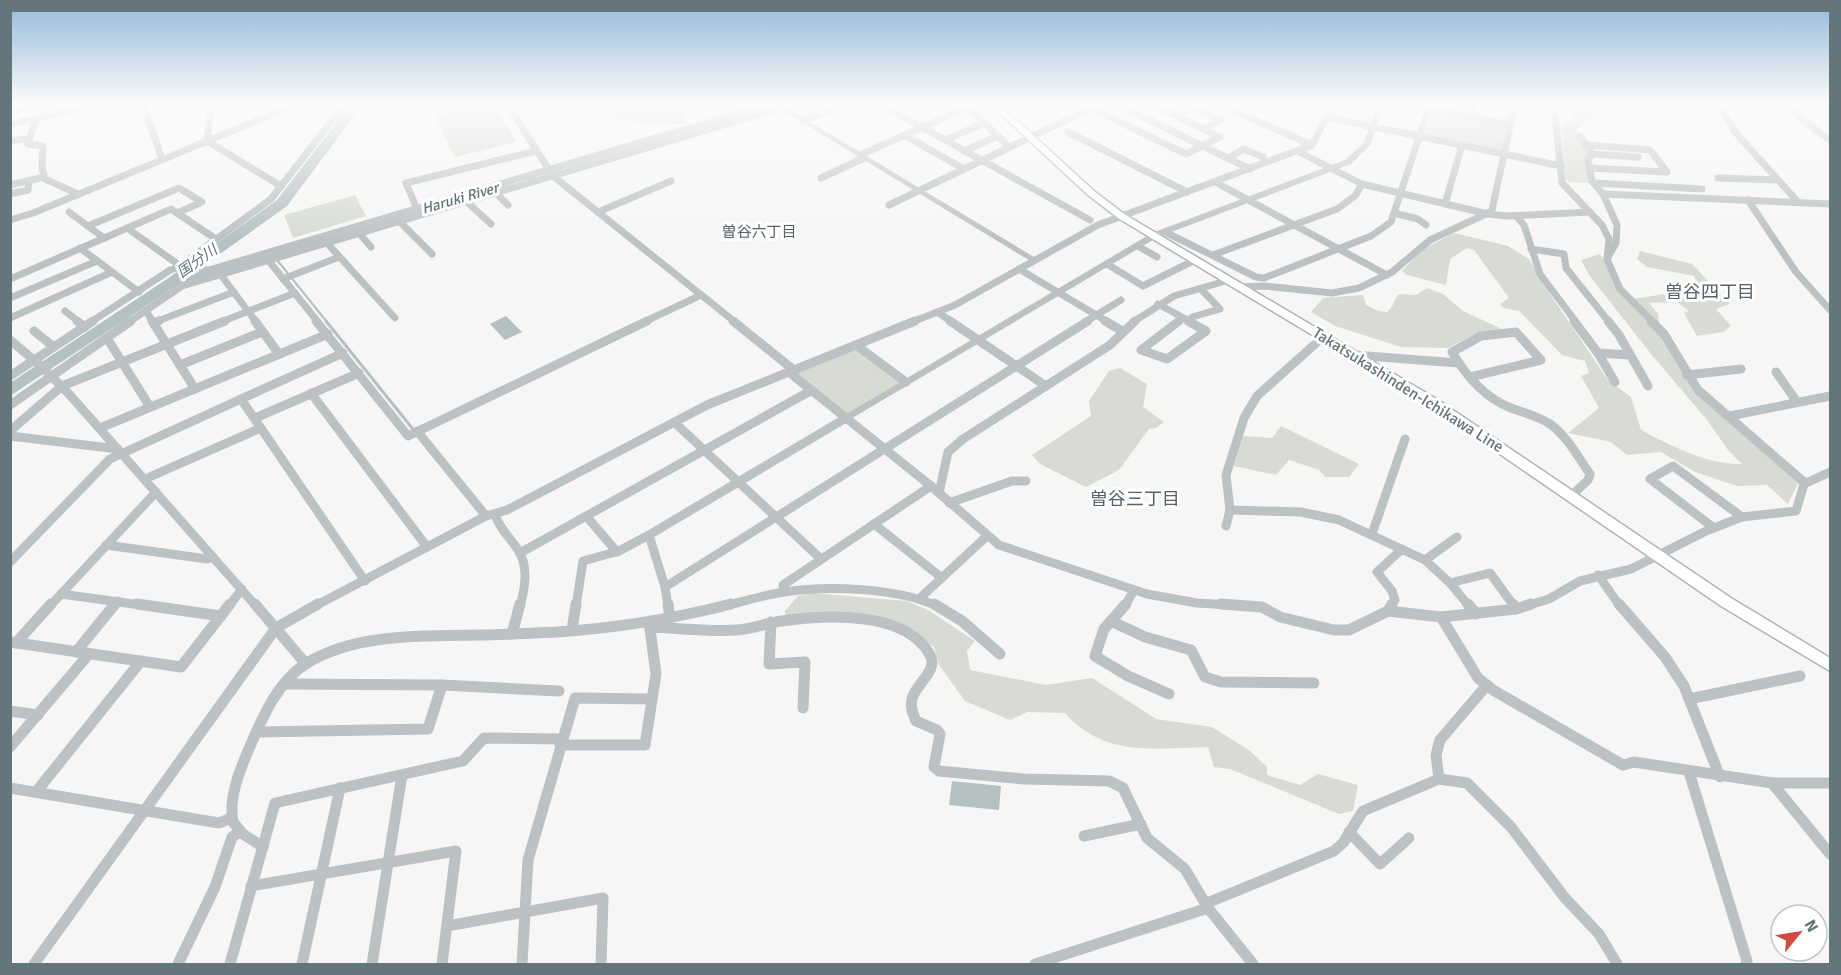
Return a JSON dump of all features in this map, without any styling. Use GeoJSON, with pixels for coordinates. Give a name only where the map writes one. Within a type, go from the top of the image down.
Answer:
{"type":"FeatureCollection","features":[{"type":"Feature","properties":{"kind":"main road","name":"Takatsukashinden-Ichikawa Line"},"geometry":{"type":"LineString","coordinates":[[1044,150],[1091,193],[1121,216],[1160,234],[1195,260],[1434,403],[1726,602],[1830,665]]}},
{"type":"Feature","properties":{"kind":"street"},"geometry":{"type":"LineString","coordinates":[[43,150],[44,177],[49,183],[78,194]]}},
{"type":"Feature","properties":{"kind":"street"},"geometry":{"type":"LineString","coordinates":[[159,150],[162,159]]}},
{"type":"Feature","properties":{"kind":"street"},"geometry":{"type":"LineString","coordinates":[[10,220],[186,150]]}},
{"type":"Feature","properties":{"kind":"street"},"geometry":{"type":"LineString","coordinates":[[221,150],[281,186]]}},
{"type":"Feature","properties":{"kind":"street"},"geometry":{"type":"LineString","coordinates":[[10,376],[38,362],[54,347],[170,270],[178,267],[271,199],[309,150]]}},
{"type":"Feature","properties":{"kind":"street"},"geometry":{"type":"LineString","coordinates":[[127,228],[178,267],[199,271],[634,150]]}},
{"type":"Feature","properties":{"kind":"street"},"geometry":{"type":"LineString","coordinates":[[10,405],[182,286],[438,211],[634,150]]}},
{"type":"Feature","properties":{"kind":"street"},"geometry":{"type":"LineString","coordinates":[[851,150],[1035,260]]}},
{"type":"Feature","properties":{"kind":"street"},"geometry":{"type":"LineString","coordinates":[[820,178],[875,150]]}},
{"type":"Feature","properties":{"kind":"street"},"geometry":{"type":"LineString","coordinates":[[930,150],[964,168]]}},
{"type":"Feature","properties":{"kind":"street"},"geometry":{"type":"LineString","coordinates":[[889,206],[1004,150]]}},
{"type":"Feature","properties":{"kind":"street"},"geometry":{"type":"LineString","coordinates":[[1103,150],[1187,192]]}},
{"type":"Feature","properties":{"kind":"street"},"geometry":{"type":"LineString","coordinates":[[1177,150],[1186,154],[1195,150]]}},
{"type":"Feature","properties":{"kind":"street"},"geometry":{"type":"LineString","coordinates":[[1213,150],[1250,168]]}},
{"type":"Feature","properties":{"kind":"street"},"geometry":{"type":"LineString","coordinates":[[1230,158],[1243,150]]}},
{"type":"Feature","properties":{"kind":"street"},"geometry":{"type":"LineString","coordinates":[[1245,150],[1263,157]]}},
{"type":"Feature","properties":{"kind":"street"},"geometry":{"type":"LineString","coordinates":[[34,964],[276,628],[707,405],[955,305],[1098,225],[1301,150]]}},
{"type":"Feature","properties":{"kind":"street"},"geometry":{"type":"LineString","coordinates":[[572,630],[584,561],[617,552],[649,535],[1160,234],[1332,168],[1355,158],[1362,150]]}},
{"type":"Feature","properties":{"kind":"street"},"geometry":{"type":"LineString","coordinates":[[1160,234],[1213,255],[1256,277],[1264,278],[1371,236],[1383,229],[1391,222],[1416,150]]}},
{"type":"Feature","properties":{"kind":"street"},"geometry":{"type":"LineString","coordinates":[[1445,204],[1461,150]]}},
{"type":"Feature","properties":{"kind":"street"},"geometry":{"type":"LineString","coordinates":[[1484,150],[1561,166]]}},
{"type":"Feature","properties":{"kind":"street"},"geometry":{"type":"LineString","coordinates":[[1241,287],[1256,285],[1329,293],[1357,289],[1379,281],[1430,241],[1492,210],[1506,150]]}},
{"type":"Feature","properties":{"kind":"street"},"geometry":{"type":"LineString","coordinates":[[1559,150],[1562,183],[1602,225],[1609,239],[1606,259],[1620,289],[1664,334],[1687,375],[1711,403],[1730,416],[1804,482]]}},
{"type":"Feature","properties":{"kind":"street"},"geometry":{"type":"LineString","coordinates":[[1590,150],[1592,154]]}},
{"type":"Feature","properties":{"kind":"street"},"geometry":{"type":"LineString","coordinates":[[1589,168],[1667,172],[1650,150],[1642,150]]}},
{"type":"Feature","properties":{"kind":"street"},"geometry":{"type":"LineString","coordinates":[[1751,150],[1798,202]]}},
{"type":"Feature","properties":{"kind":"street"},"geometry":{"type":"LineString","coordinates":[[417,209],[406,183],[536,151],[551,174],[701,295],[812,390],[981,527],[987,536],[999,545],[1134,590],[1178,600],[1262,607],[1280,617],[1334,630],[1349,630],[1388,611],[1395,600],[1392,591],[1377,572],[1402,549]]}},
{"type":"Feature","properties":{"kind":"street"},"geometry":{"type":"LineString","coordinates":[[964,151],[1090,220]]}},
{"type":"Feature","properties":{"kind":"street"},"geometry":{"type":"LineString","coordinates":[[1297,151],[1362,184],[1488,214],[1516,216],[1590,212]]}},
{"type":"Feature","properties":{"kind":"street"},"geometry":{"type":"LineString","coordinates":[[1592,154],[1638,157]]}},
{"type":"Feature","properties":{"kind":"street"},"geometry":{"type":"LineString","coordinates":[[1592,154],[1588,160],[1589,168],[1594,183],[1603,194],[1618,232],[1613,251],[1606,259]]}},
{"type":"Feature","properties":{"kind":"street"},"geometry":{"type":"LineString","coordinates":[[10,185],[44,177]]}},
{"type":"Feature","properties":{"kind":"street"},"geometry":{"type":"LineString","coordinates":[[1718,178],[1778,180]]}},
{"type":"Feature","properties":{"kind":"street"},"geometry":{"type":"LineString","coordinates":[[10,194],[28,190],[28,180]]}},
{"type":"Feature","properties":{"kind":"street"},"geometry":{"type":"LineString","coordinates":[[598,212],[671,181]]}},
{"type":"Feature","properties":{"kind":"street"},"geometry":{"type":"LineString","coordinates":[[1215,182],[1387,276]]}},
{"type":"Feature","properties":{"kind":"street"},"geometry":{"type":"LineString","coordinates":[[1594,183],[1702,189]]}},
{"type":"Feature","properties":{"kind":"street"},"geometry":{"type":"LineString","coordinates":[[1213,255],[1337,209],[1355,196],[1362,184]]}},
{"type":"Feature","properties":{"kind":"street"},"geometry":{"type":"LineString","coordinates":[[10,279],[127,228],[202,202],[179,188],[87,226]]}},
{"type":"Feature","properties":{"kind":"street"},"geometry":{"type":"LineString","coordinates":[[496,193],[508,205]]}},
{"type":"Feature","properties":{"kind":"street"},"geometry":{"type":"LineString","coordinates":[[1603,194],[1830,204]]}},
{"type":"Feature","properties":{"kind":"street"},"geometry":{"type":"LineString","coordinates":[[156,197],[216,239]]}},
{"type":"Feature","properties":{"kind":"street"},"geometry":{"type":"LineString","coordinates":[[1748,200],[1779,250],[1830,310]]}},
{"type":"Feature","properties":{"kind":"street"},"geometry":{"type":"LineString","coordinates":[[467,202],[491,224]]}},
{"type":"Feature","properties":{"kind":"street"},"geometry":{"type":"LineString","coordinates":[[438,211],[444,218]]}},
{"type":"Feature","properties":{"kind":"street"},"geometry":{"type":"LineString","coordinates":[[69,212],[104,238]]}},
{"type":"Feature","properties":{"kind":"street"},"geometry":{"type":"LineString","coordinates":[[1394,213],[1418,219],[1426,225]]}},
{"type":"Feature","properties":{"kind":"street"},"geometry":{"type":"LineString","coordinates":[[1516,216],[1524,225],[1540,274],[1598,353],[1615,382]]}},
{"type":"Feature","properties":{"kind":"street"},"geometry":{"type":"LineString","coordinates":[[400,222],[432,254]]}},
{"type":"Feature","properties":{"kind":"street"},"geometry":{"type":"LineString","coordinates":[[359,233],[371,247]]}},
{"type":"Feature","properties":{"kind":"street"},"geometry":{"type":"LineString","coordinates":[[327,243],[395,318]]}},
{"type":"Feature","properties":{"kind":"street"},"geometry":{"type":"LineString","coordinates":[[1138,246],[1157,257]]}},
{"type":"Feature","properties":{"kind":"street"},"geometry":{"type":"LineString","coordinates":[[80,248],[139,292]]}},
{"type":"Feature","properties":{"kind":"street"},"geometry":{"type":"LineString","coordinates":[[1531,249],[1564,254],[1566,268],[1619,335],[1648,386]]}},
{"type":"Feature","properties":{"kind":"street"},"geometry":{"type":"LineString","coordinates":[[287,277],[339,257]]}},
{"type":"Feature","properties":{"kind":"street"},"geometry":{"type":"LineString","coordinates":[[273,259],[287,277],[295,293],[408,436],[701,295]]}},
{"type":"Feature","properties":{"kind":"street"},"geometry":{"type":"LineString","coordinates":[[1107,264],[1143,286],[1195,260]]}},
{"type":"Feature","properties":{"kind":"street"},"geometry":{"type":"LineString","coordinates":[[23,313],[10,301],[97,261]]}},
{"type":"Feature","properties":{"kind":"street"},"geometry":{"type":"LineString","coordinates":[[1019,269],[1122,331]]}},
{"type":"Feature","properties":{"kind":"street"},"geometry":{"type":"LineString","coordinates":[[10,318],[111,272]]}},
{"type":"Feature","properties":{"kind":"street"},"geometry":{"type":"LineString","coordinates":[[221,275],[279,354]]}},
{"type":"Feature","properties":{"kind":"street"},"geometry":{"type":"LineString","coordinates":[[784,591],[783,585],[821,559],[874,524],[935,490],[948,452],[963,439],[1110,345],[1122,331],[1158,304],[1175,296],[1229,280]]}},
{"type":"Feature","properties":{"kind":"street"},"geometry":{"type":"LineString","coordinates":[[1192,316],[1220,309],[1201,289]]}},
{"type":"Feature","properties":{"kind":"street"},"geometry":{"type":"LineString","coordinates":[[154,323],[234,292]]}},
{"type":"Feature","properties":{"kind":"street"},"geometry":{"type":"LineString","coordinates":[[10,431],[62,386],[295,293]]}},
{"type":"Feature","properties":{"kind":"street"},"geometry":{"type":"LineString","coordinates":[[665,587],[1121,300]]}},
{"type":"Feature","properties":{"kind":"street"},"geometry":{"type":"LineString","coordinates":[[1158,304],[1206,331],[1167,359],[1141,350],[1182,319]]}},
{"type":"Feature","properties":{"kind":"street"},"geometry":{"type":"LineString","coordinates":[[65,311],[85,327]]}},
{"type":"Feature","properties":{"kind":"street"},"geometry":{"type":"LineString","coordinates":[[146,311],[195,389]]}},
{"type":"Feature","properties":{"kind":"street"},"geometry":{"type":"LineString","coordinates":[[937,312],[1046,386]]}},
{"type":"Feature","properties":{"kind":"street"},"geometry":{"type":"LineString","coordinates":[[34,331],[54,347]]}},
{"type":"Feature","properties":{"kind":"street"},"geometry":{"type":"LineString","coordinates":[[180,366],[262,332]]}},
{"type":"Feature","properties":{"kind":"street"},"geometry":{"type":"LineString","coordinates":[[1470,377],[1541,360],[1516,332],[1481,336],[1452,352],[1470,377],[1498,402],[1546,422],[1556,429],[1590,474],[1588,480],[1571,496]]}},
{"type":"Feature","properties":{"kind":"street"},"geometry":{"type":"LineString","coordinates":[[100,428],[328,334]]}},
{"type":"Feature","properties":{"kind":"street"},"geometry":{"type":"LineString","coordinates":[[1226,526],[1230,510],[1226,475],[1244,418],[1257,396],[1323,337]]}},
{"type":"Feature","properties":{"kind":"street"},"geometry":{"type":"LineString","coordinates":[[107,338],[150,407]]}},
{"type":"Feature","properties":{"kind":"street"},"geometry":{"type":"LineString","coordinates":[[10,340],[52,375],[197,536],[306,663]]}},
{"type":"Feature","properties":{"kind":"street"},"geometry":{"type":"LineString","coordinates":[[856,345],[906,382]]}},
{"type":"Feature","properties":{"kind":"street"},"geometry":{"type":"LineString","coordinates":[[10,562],[119,451],[343,353]]}},
{"type":"Feature","properties":{"kind":"street"},"geometry":{"type":"LineString","coordinates":[[1598,353],[1630,355]]}},
{"type":"Feature","properties":{"kind":"street"},"geometry":{"type":"LineString","coordinates":[[1354,355],[1373,354],[1441,364],[1458,363]]}},
{"type":"Feature","properties":{"kind":"street"},"geometry":{"type":"LineString","coordinates":[[1687,375],[1741,369]]}},
{"type":"Feature","properties":{"kind":"street"},"geometry":{"type":"LineString","coordinates":[[1776,372],[1797,402]]}},
{"type":"Feature","properties":{"kind":"street"},"geometry":{"type":"LineString","coordinates":[[255,418],[359,373]]}},
{"type":"Feature","properties":{"kind":"street"},"geometry":{"type":"LineString","coordinates":[[520,553],[812,390]]}},
{"type":"Feature","properties":{"kind":"street"},"geometry":{"type":"LineString","coordinates":[[311,393],[428,548]]}},
{"type":"Feature","properties":{"kind":"street"},"geometry":{"type":"LineString","coordinates":[[1730,416],[1830,396]]}},
{"type":"Feature","properties":{"kind":"street"},"geometry":{"type":"LineString","coordinates":[[241,399],[365,581]]}},
{"type":"Feature","properties":{"kind":"street"},"geometry":{"type":"LineString","coordinates":[[674,422],[821,559]]}},
{"type":"Feature","properties":{"kind":"street"},"geometry":{"type":"LineString","coordinates":[[145,479],[261,428]]}},
{"type":"Feature","properties":{"kind":"street"},"geometry":{"type":"LineString","coordinates":[[417,431],[491,515],[520,553],[524,567],[523,590],[512,634]]}},
{"type":"Feature","properties":{"kind":"street"},"geometry":{"type":"LineString","coordinates":[[10,436],[119,451]]}},
{"type":"Feature","properties":{"kind":"street"},"geometry":{"type":"LineString","coordinates":[[1372,534],[1405,439]]}},
{"type":"Feature","properties":{"kind":"street"},"geometry":{"type":"LineString","coordinates":[[1714,528],[1650,478],[1673,466],[1742,517]]}},
{"type":"Feature","properties":{"kind":"street"},"geometry":{"type":"LineString","coordinates":[[1388,611],[1440,617],[1516,609],[1549,599],[1580,581],[1631,569],[1706,531],[1742,517],[1796,511],[1804,482],[1830,472]]}},
{"type":"Feature","properties":{"kind":"street"},"geometry":{"type":"LineString","coordinates":[[949,502],[1012,481],[1026,482]]}},
{"type":"Feature","properties":{"kind":"street"},"geometry":{"type":"LineString","coordinates":[[13,642],[156,492]]}},
{"type":"Feature","properties":{"kind":"street"},"geometry":{"type":"LineString","coordinates":[[1230,510],[1301,512],[1339,520],[1425,560],[1450,583],[1476,614]]}},
{"type":"Feature","properties":{"kind":"street"},"geometry":{"type":"LineString","coordinates":[[587,517],[617,552]]}},
{"type":"Feature","properties":{"kind":"street"},"geometry":{"type":"LineString","coordinates":[[874,524],[942,578]]}},
{"type":"Feature","properties":{"kind":"street"},"geometry":{"type":"LineString","coordinates":[[649,535],[665,587],[670,618]]}},
{"type":"Feature","properties":{"kind":"street"},"geometry":{"type":"LineString","coordinates":[[919,599],[987,536]]}},
{"type":"Feature","properties":{"kind":"street"},"geometry":{"type":"LineString","coordinates":[[1425,560],[1457,537]]}},
{"type":"Feature","properties":{"kind":"street"},"geometry":{"type":"LineString","coordinates":[[106,545],[207,559],[213,557]]}},
{"type":"Feature","properties":{"kind":"street"},"geometry":{"type":"LineString","coordinates":[[1450,583],[1490,573],[1516,609]]}},
{"type":"Feature","properties":{"kind":"street"},"geometry":{"type":"LineString","coordinates":[[1598,575],[1610,595],[1666,660],[1684,686],[1720,777]]}},
{"type":"Feature","properties":{"kind":"street"},"geometry":{"type":"LineString","coordinates":[[13,642],[181,667],[242,589]]}},
{"type":"Feature","properties":{"kind":"street"},"geometry":{"type":"LineString","coordinates":[[1134,590],[1124,608],[1104,629],[1095,656],[1128,676],[1169,694]]}},
{"type":"Feature","properties":{"kind":"street"},"geometry":{"type":"LineString","coordinates":[[650,624],[670,618],[719,610],[784,591],[855,591],[919,599],[967,623],[1000,654]]}},
{"type":"Feature","properties":{"kind":"street"},"geometry":{"type":"LineString","coordinates":[[61,594],[221,616]]}},
{"type":"Feature","properties":{"kind":"street"},"geometry":{"type":"LineString","coordinates":[[76,652],[118,602]]}},
{"type":"Feature","properties":{"kind":"street"},"geometry":{"type":"LineString","coordinates":[[263,847],[238,833],[231,818],[231,804],[240,772],[269,709],[286,684],[306,663],[365,640],[391,637],[512,634],[650,624],[739,630],[771,622],[842,617],[870,620],[905,631],[917,639],[931,656],[931,670],[916,687],[911,698],[916,721],[934,728],[940,734],[934,767],[939,771],[1032,781],[1109,781],[1123,788],[1152,844],[1185,868],[1208,905],[1253,964]]}},
{"type":"Feature","properties":{"kind":"street"},"geometry":{"type":"LineString","coordinates":[[1440,617],[1478,678],[1623,765],[1634,762],[1720,777],[1772,783],[1830,783]]}},
{"type":"Feature","properties":{"kind":"street"},"geometry":{"type":"LineString","coordinates":[[1111,621],[1146,637],[1191,650],[1205,677],[1221,682],[1314,683]]}},
{"type":"Feature","properties":{"kind":"street"},"geometry":{"type":"LineString","coordinates":[[771,622],[769,664],[805,662],[803,708]]}},
{"type":"Feature","properties":{"kind":"street"},"geometry":{"type":"LineString","coordinates":[[230,964],[274,803],[463,762],[484,738],[645,746],[656,674],[650,624]]}},
{"type":"Feature","properties":{"kind":"street"},"geometry":{"type":"LineString","coordinates":[[10,747],[89,654]]}},
{"type":"Feature","properties":{"kind":"street"},"geometry":{"type":"LineString","coordinates":[[36,792],[141,661]]}},
{"type":"Feature","properties":{"kind":"street"},"geometry":{"type":"LineString","coordinates":[[1689,699],[1800,676]]}},
{"type":"Feature","properties":{"kind":"street"},"geometry":{"type":"LineString","coordinates":[[286,684],[442,685],[559,691]]}},
{"type":"Feature","properties":{"kind":"street"},"geometry":{"type":"LineString","coordinates":[[258,732],[428,729],[442,685]]}},
{"type":"Feature","properties":{"kind":"street"},"geometry":{"type":"LineString","coordinates":[[1439,778],[1436,755],[1440,740],[1487,685]]}},
{"type":"Feature","properties":{"kind":"street"},"geometry":{"type":"LineString","coordinates":[[522,964],[528,860],[575,698],[652,699]]}},
{"type":"Feature","properties":{"kind":"street"},"geometry":{"type":"LineString","coordinates":[[10,711],[38,715]]}},
{"type":"Feature","properties":{"kind":"street"},"geometry":{"type":"LineString","coordinates":[[1689,772],[1747,961],[1746,964]]}},
{"type":"Feature","properties":{"kind":"street"},"geometry":{"type":"LineString","coordinates":[[372,964],[402,775]]}},
{"type":"Feature","properties":{"kind":"street"},"geometry":{"type":"LineString","coordinates":[[1035,964],[1208,905],[1334,851],[1343,843],[1363,811],[1439,778],[1467,783],[1492,807],[1511,827],[1565,898],[1599,934],[1617,964]]}},
{"type":"Feature","properties":{"kind":"street"},"geometry":{"type":"LineString","coordinates":[[1772,783],[1830,854]]}},
{"type":"Feature","properties":{"kind":"street"},"geometry":{"type":"LineString","coordinates":[[11,788],[219,823],[231,818]]}},
{"type":"Feature","properties":{"kind":"street"},"geometry":{"type":"LineString","coordinates":[[302,964],[339,788]]}},
{"type":"Feature","properties":{"kind":"street"},"geometry":{"type":"LineString","coordinates":[[1084,837],[1141,824]]}},
{"type":"Feature","properties":{"kind":"street"},"geometry":{"type":"LineString","coordinates":[[1349,832],[1380,864],[1409,838]]}},
{"type":"Feature","properties":{"kind":"street"},"geometry":{"type":"LineString","coordinates":[[178,964],[210,901],[225,865],[232,837],[238,833]]}},
{"type":"Feature","properties":{"kind":"street"},"geometry":{"type":"LineString","coordinates":[[251,886],[456,851],[442,964]]}},
{"type":"Feature","properties":{"kind":"street"},"geometry":{"type":"LineString","coordinates":[[447,926],[603,898],[601,964]]}},
{"type":"Feature","properties":{"kind":"shaded area"},"geometry":{"type":"Polygon","coordinates":[[[451,150],[486,150],[455,157],[451,150]]]}},
{"type":"Feature","properties":{"kind":"shaded area"},"geometry":{"type":"Polygon","coordinates":[[[1563,150],[1588,150],[1590,153],[1585,161],[1589,183],[1569,182],[1565,179],[1563,150]]]}},
{"type":"Feature","properties":{"kind":"shaded area"},"geometry":{"type":"Polygon","coordinates":[[[355,195],[366,216],[293,238],[284,215],[355,195]]]}},
{"type":"Feature","properties":{"kind":"shaded area"},"geometry":{"type":"Polygon","coordinates":[[[1454,233],[1508,246],[1529,259],[1608,380],[1631,397],[1641,430],[1703,458],[1742,464],[1728,450],[1707,420],[1651,354],[1589,275],[1581,260],[1600,254],[1625,300],[1700,289],[1694,276],[1647,267],[1637,259],[1640,251],[1692,264],[1730,304],[1716,309],[1731,326],[1723,332],[1697,336],[1684,313],[1689,311],[1677,302],[1649,303],[1658,314],[1660,334],[1693,389],[1799,481],[1788,504],[1767,485],[1737,486],[1695,472],[1661,452],[1627,455],[1611,442],[1568,433],[1599,408],[1581,376],[1589,373],[1585,361],[1562,355],[1519,311],[1504,308],[1500,304],[1509,298],[1474,250],[1467,248],[1450,259],[1446,285],[1407,275],[1402,271],[1423,249],[1454,233]]]}},
{"type":"Feature","properties":{"kind":"shaded area"},"geometry":{"type":"Polygon","coordinates":[[[1427,288],[1443,294],[1463,311],[1504,330],[1475,334],[1448,348],[1401,347],[1335,326],[1311,312],[1323,298],[1363,295],[1366,305],[1387,312],[1399,294],[1416,295],[1427,288]]]}},
{"type":"Feature","properties":{"kind":"shaded area"},"geometry":{"type":"Polygon","coordinates":[[[506,316],[522,332],[505,340],[490,324],[506,316]]]}},
{"type":"Feature","properties":{"kind":"shaded area"},"geometry":{"type":"Polygon","coordinates":[[[856,345],[906,382],[846,418],[790,373],[856,345]]]}},
{"type":"Feature","properties":{"kind":"shaded area"},"geometry":{"type":"Polygon","coordinates":[[[1120,368],[1147,384],[1143,407],[1164,422],[1156,428],[1149,429],[1119,470],[1086,487],[1040,464],[1032,455],[1091,416],[1089,401],[1109,371],[1120,368]]]}},
{"type":"Feature","properties":{"kind":"shaded area"},"geometry":{"type":"Polygon","coordinates":[[[1281,426],[1359,464],[1349,477],[1325,477],[1319,470],[1289,460],[1276,475],[1234,466],[1243,436],[1272,438],[1281,426]]]}},
{"type":"Feature","properties":{"kind":"shaded area"},"geometry":{"type":"Polygon","coordinates":[[[813,593],[906,601],[928,610],[975,641],[967,651],[970,670],[1046,685],[1092,678],[1156,719],[1212,727],[1249,750],[1267,767],[1267,775],[1300,785],[1318,774],[1358,785],[1353,811],[1339,814],[1230,769],[1214,767],[1208,747],[1149,749],[1113,744],[1080,727],[1065,713],[1027,712],[1010,720],[965,701],[939,665],[934,647],[895,622],[785,617],[785,611],[798,596],[813,593]]]}},
{"type":"Feature","properties":{"kind":"shaded area"},"geometry":{"type":"Polygon","coordinates":[[[952,781],[1001,786],[999,810],[949,805],[952,781]]]}},
{"type":"Feature","properties":{"kind":"waterway","name":"国分川"},"geometry":{"type":"LineString","coordinates":[[172,282],[282,203],[323,150]]}},
{"type":"Feature","properties":{"kind":"waterway","name":"Haruki River"},"geometry":{"type":"LineString","coordinates":[[172,282],[197,278],[487,192]]}},
{"type":"Feature","properties":{"kind":"waterway"},"geometry":{"type":"LineString","coordinates":[[273,255],[327,322]]}},
{"type":"Feature","properties":{"kind":"waterway","name":"国分川"},"geometry":{"type":"LineString","coordinates":[[10,391],[172,282]]}},
{"type":"Feature","properties":{"kind":"waterway"},"geometry":{"type":"LineString","coordinates":[[326,321],[412,428]]}},
{"type":"Feature","properties":{"kind":"district","name":"曽谷六丁目"},"geometry":{"type":"Point","coordinates":[759,232]}},
{"type":"Feature","properties":{"kind":"district","name":"曽谷四丁目"},"geometry":{"type":"Point","coordinates":[1710,292]}},
{"type":"Feature","properties":{"kind":"district","name":"曽谷三丁目"},"geometry":{"type":"Point","coordinates":[1135,499]}}]}
